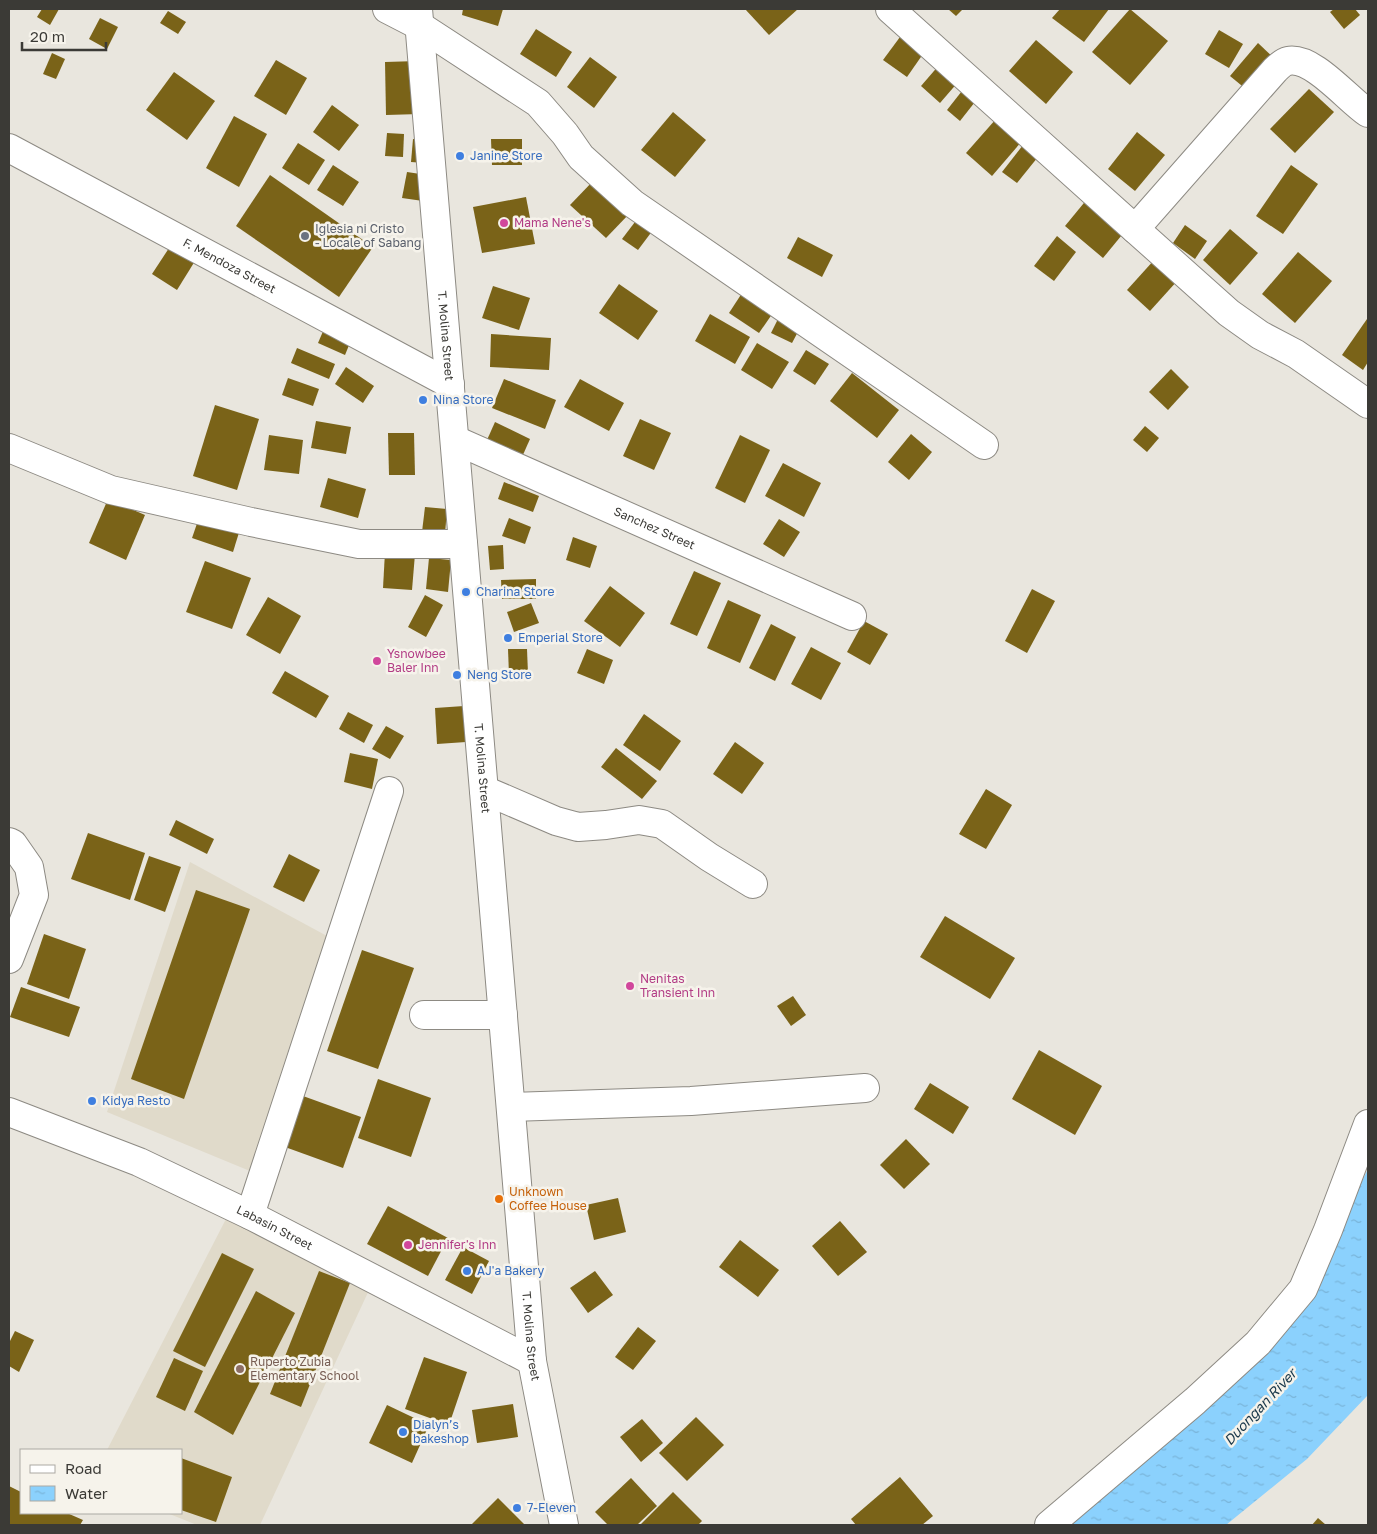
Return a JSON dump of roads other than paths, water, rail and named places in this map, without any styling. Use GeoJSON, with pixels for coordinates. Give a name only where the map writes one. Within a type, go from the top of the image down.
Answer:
{"type":"FeatureCollection","features":[{"type":"Feature","properties":{"kind":"street"},"geometry":{"type":"LineString","coordinates":[[387,9],[419,17],[538,103],[565,134],[581,157],[632,203],[984,445]]}},
{"type":"Feature","properties":{"kind":"street"},"geometry":{"type":"LineString","coordinates":[[890,9],[1229,313],[1260,335],[1296,354],[1368,404]]}},
{"type":"Feature","properties":{"kind":"street","name":"T. Molina Street"},"geometry":{"type":"LineString","coordinates":[[419,17],[532,1361],[564,1525]]}},
{"type":"Feature","properties":{"kind":"street"},"geometry":{"type":"LineString","coordinates":[[1135,229],[1275,70],[1286,61],[1299,61],[1315,69],[1368,113]]}},
{"type":"Feature","properties":{"kind":"street","name":"F. Mendoza Street"},"geometry":{"type":"LineString","coordinates":[[9,148],[450,384]]}},
{"type":"Feature","properties":{"kind":"street","name":"Sanchez Street"},"geometry":{"type":"LineString","coordinates":[[455,440],[852,616]]}},
{"type":"Feature","properties":{"kind":"street"},"geometry":{"type":"LineString","coordinates":[[9,448],[112,490],[251,522],[359,544],[463,544]]}},
{"type":"Feature","properties":{"kind":"street"},"geometry":{"type":"LineString","coordinates":[[484,790],[556,821],[578,827],[639,820],[662,824],[709,857],[753,884]]}},
{"type":"Feature","properties":{"kind":"street"},"geometry":{"type":"LineString","coordinates":[[250,1215],[389,791]]}},
{"type":"Feature","properties":{"kind":"street"},"geometry":{"type":"LineString","coordinates":[[9,842],[13,844],[29,867],[34,895],[9,959]]}},
{"type":"Feature","properties":{"kind":"street"},"geometry":{"type":"LineString","coordinates":[[424,1015],[503,1015]]}},
{"type":"Feature","properties":{"kind":"street"},"geometry":{"type":"LineString","coordinates":[[511,1107],[691,1101],[865,1088]]}},
{"type":"Feature","properties":{"kind":"street","name":"Labasin Street"},"geometry":{"type":"LineString","coordinates":[[9,1112],[139,1162],[250,1215],[532,1361]]}},
{"type":"Feature","properties":{"kind":"street"},"geometry":{"type":"LineString","coordinates":[[1049,1525],[1195,1401],[1258,1343],[1303,1289],[1328,1230],[1368,1124]]}},
{"type":"Feature","properties":{"kind":"water","name":"Duongan River"},"geometry":{"type":"Polygon","coordinates":[[[1368,1169],[1368,1395],[1307,1459],[1226,1525],[1053,1525],[1112,1484],[1332,1242],[1368,1169]]]}},
{"type":"Feature","properties":{"kind":"place","name":"Janine Store"},"geometry":{"type":"Point","coordinates":[460,156]}},
{"type":"Feature","properties":{"kind":"place","name":"Mama Nene's"},"geometry":{"type":"Point","coordinates":[504,223]}},
{"type":"Feature","properties":{"kind":"place","name":"Iglesia ni Cristo - Locale of Sabang"},"geometry":{"type":"Point","coordinates":[305,236]}},
{"type":"Feature","properties":{"kind":"place","name":"Nina Store"},"geometry":{"type":"Point","coordinates":[423,400]}},
{"type":"Feature","properties":{"kind":"place","name":"Charina Store"},"geometry":{"type":"Point","coordinates":[466,592]}},
{"type":"Feature","properties":{"kind":"place","name":"Emperial Store"},"geometry":{"type":"Point","coordinates":[508,638]}},
{"type":"Feature","properties":{"kind":"place","name":"Ysnowbee Baler Inn"},"geometry":{"type":"Point","coordinates":[377,661]}},
{"type":"Feature","properties":{"kind":"place","name":"Neng Store"},"geometry":{"type":"Point","coordinates":[457,675]}},
{"type":"Feature","properties":{"kind":"place","name":"Nenitas Transient Inn"},"geometry":{"type":"Point","coordinates":[630,986]}},
{"type":"Feature","properties":{"kind":"place","name":"Kidya Resto"},"geometry":{"type":"Point","coordinates":[92,1101]}},
{"type":"Feature","properties":{"kind":"place","name":"Unknown Coffee House"},"geometry":{"type":"Point","coordinates":[499,1199]}},
{"type":"Feature","properties":{"kind":"place","name":"Jennifer's Inn"},"geometry":{"type":"Point","coordinates":[408,1245]}},
{"type":"Feature","properties":{"kind":"place","name":"AJ'a Bakery"},"geometry":{"type":"Point","coordinates":[467,1271]}},
{"type":"Feature","properties":{"kind":"place","name":"Ruperto Zubia Elementary School"},"geometry":{"type":"Point","coordinates":[240,1369]}},
{"type":"Feature","properties":{"kind":"place","name":"Dialyn’s bakeshop"},"geometry":{"type":"Point","coordinates":[403,1432]}},
{"type":"Feature","properties":{"kind":"place","name":"7-Eleven"},"geometry":{"type":"Point","coordinates":[517,1508]}}]}
